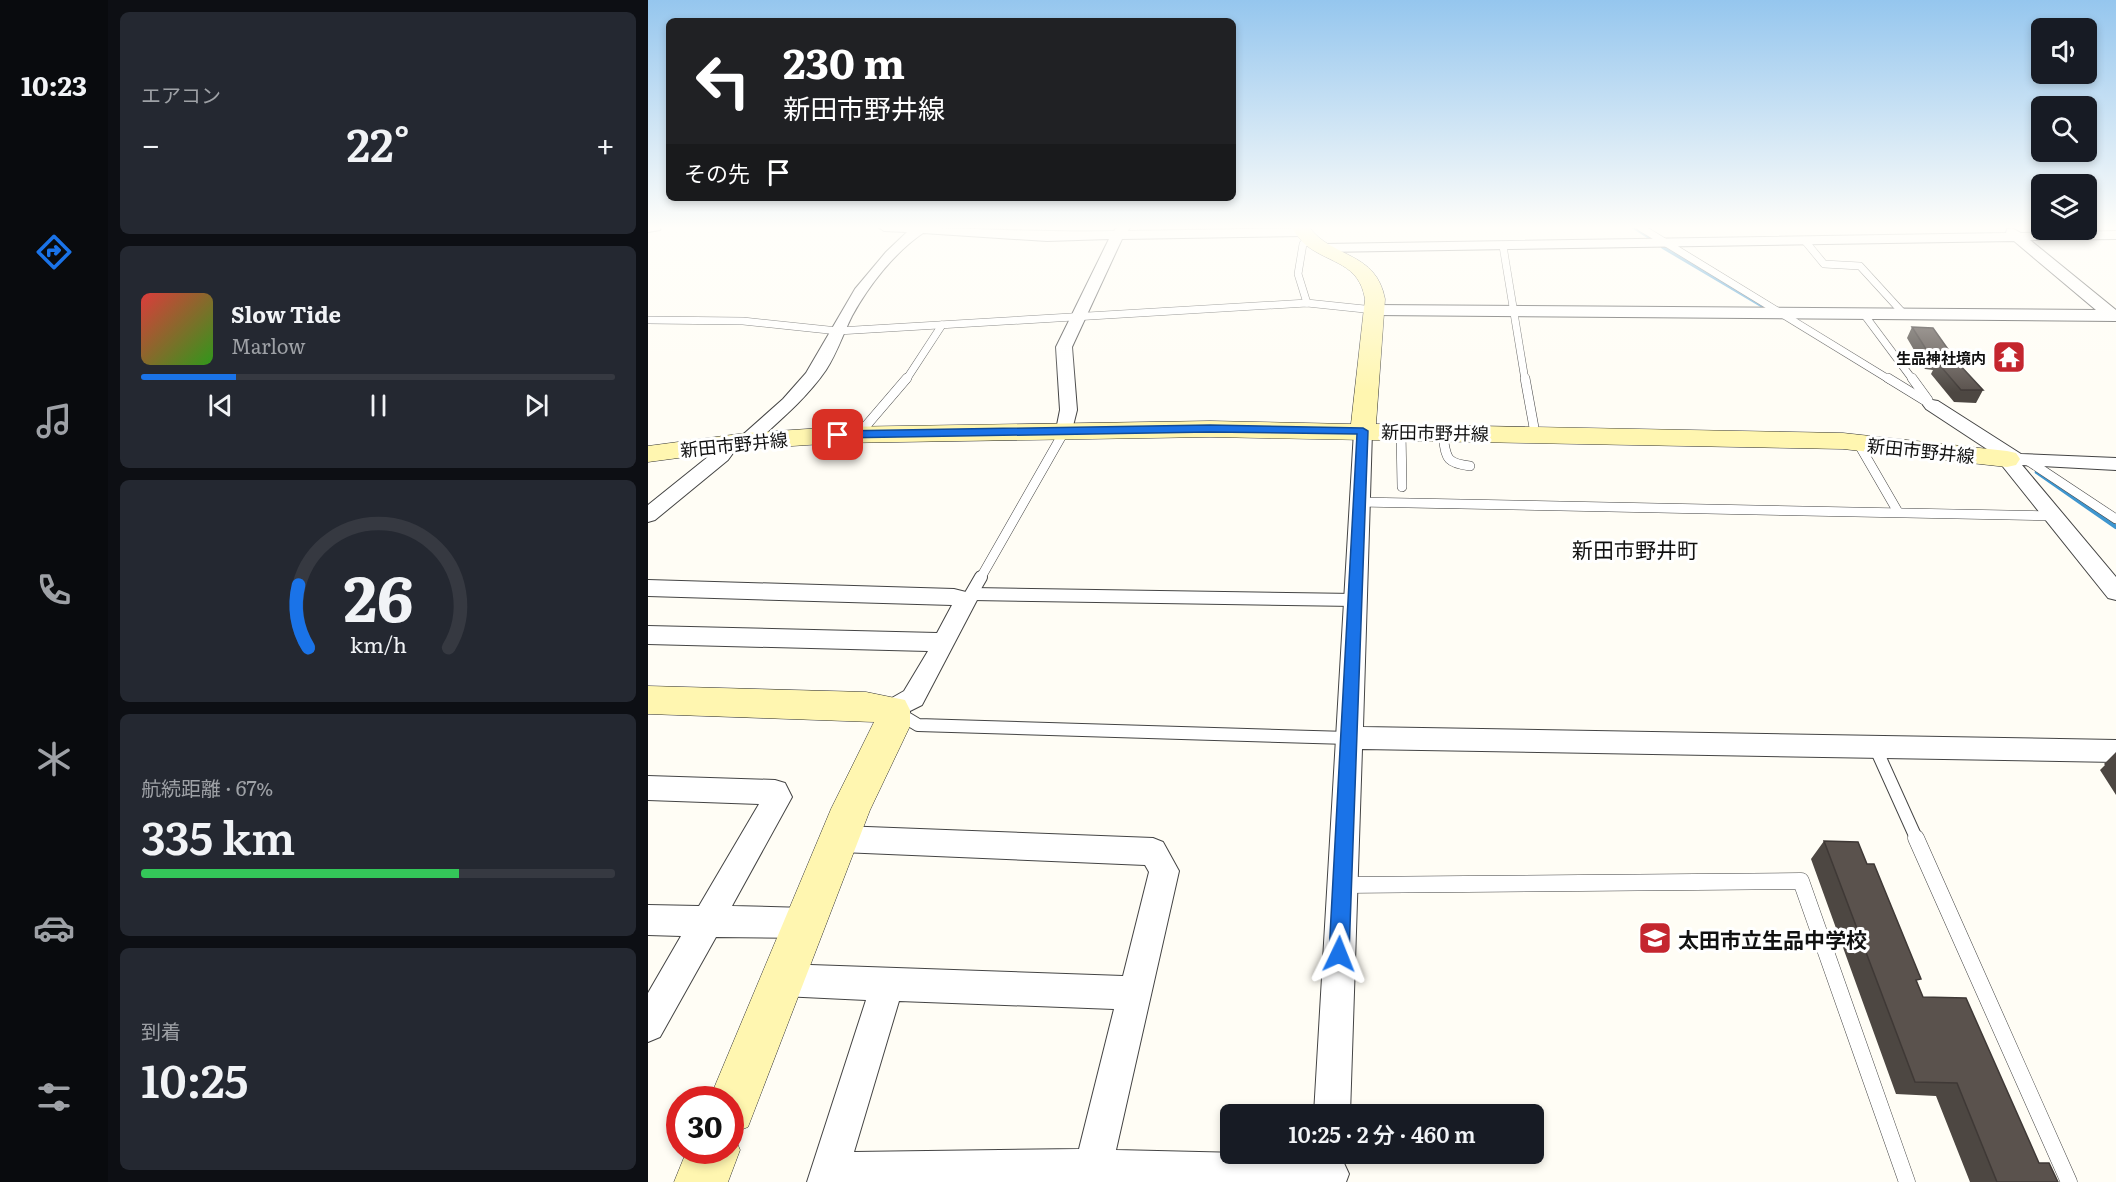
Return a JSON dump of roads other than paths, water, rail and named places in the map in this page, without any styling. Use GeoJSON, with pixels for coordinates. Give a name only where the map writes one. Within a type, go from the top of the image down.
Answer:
{"type":"FeatureCollection","features":[{"type":"Feature","properties":{"kind":"main road"},"geometry":{"type":"LineString","coordinates":[[1363,431],[1375,299],[1370,282]]}},
{"type":"Feature","properties":{"kind":"main road","name":"新田市野井線"},"geometry":{"type":"LineString","coordinates":[[648,454],[738,442],[860,434],[1210,429],[1751,437],[1858,442],[2017,460]]}},
{"type":"Feature","properties":{"kind":"main road"},"geometry":{"type":"LineString","coordinates":[[648,700],[866,706],[891,710],[892,726],[851,809],[739,1086]]}},
{"type":"Feature","properties":{"kind":"main road"},"geometry":{"type":"LineString","coordinates":[[701,1182],[708,1164]]}},
{"type":"Feature","properties":{"kind":"street"},"geometry":{"type":"LineString","coordinates":[[648,515],[812,378],[846,315],[869,282]]}},
{"type":"Feature","properties":{"kind":"street"},"geometry":{"type":"LineString","coordinates":[[1065,430],[1069,420],[1069,402],[1062,363],[1064,347],[1096,282]]}},
{"type":"Feature","properties":{"kind":"street"},"geometry":{"type":"LineString","coordinates":[[2073,282],[2114,316]]}},
{"type":"Feature","properties":{"kind":"street"},"geometry":{"type":"LineString","coordinates":[[1374,310],[2114,316]]}},
{"type":"Feature","properties":{"kind":"street"},"geometry":{"type":"LineString","coordinates":[[1932,405],[2017,460],[2053,516],[2116,592]]}},
{"type":"Feature","properties":{"kind":"street"},"geometry":{"type":"LineString","coordinates":[[1332,1104],[1363,431]]}},
{"type":"Feature","properties":{"kind":"street"},"geometry":{"type":"LineString","coordinates":[[2017,460],[2116,464]]}},
{"type":"Feature","properties":{"kind":"street"},"geometry":{"type":"LineString","coordinates":[[648,588],[969,597],[913,698],[891,710]]}},
{"type":"Feature","properties":{"kind":"street"},"geometry":{"type":"LineString","coordinates":[[648,635],[944,642]]}},
{"type":"Feature","properties":{"kind":"street"},"geometry":{"type":"LineString","coordinates":[[1348,738],[2116,752]]}},
{"type":"Feature","properties":{"kind":"street"},"geometry":{"type":"LineString","coordinates":[[648,788],[775,792],[778,797],[648,1025]]}},
{"type":"Feature","properties":{"kind":"street"},"geometry":{"type":"LineString","coordinates":[[841,838],[1153,852],[1164,871],[1093,1168]]}},
{"type":"Feature","properties":{"kind":"street"},"geometry":{"type":"LineString","coordinates":[[648,920],[806,923]]}},
{"type":"Feature","properties":{"kind":"street"},"geometry":{"type":"LineString","coordinates":[[782,980],[1134,993]]}},
{"type":"Feature","properties":{"kind":"street"},"geometry":{"type":"LineString","coordinates":[[888,984],[828,1176],[1093,1168],[1330,1170]]}},
{"type":"Feature","properties":{"kind":"lane"},"geometry":{"type":"LineString","coordinates":[[1301,282],[1307,303]]}},
{"type":"Feature","properties":{"kind":"lane"},"geometry":{"type":"LineString","coordinates":[[1508,282],[1535,433]]}},
{"type":"Feature","properties":{"kind":"lane"},"geometry":{"type":"LineString","coordinates":[[1729,282],[1932,405]]}},
{"type":"Feature","properties":{"kind":"lane"},"geometry":{"type":"LineString","coordinates":[[1875,282],[1903,313]]}},
{"type":"Feature","properties":{"kind":"lane"},"geometry":{"type":"LineString","coordinates":[[648,320],[743,321],[838,331],[1307,303],[1374,310]]}},
{"type":"Feature","properties":{"kind":"lane"},"geometry":{"type":"LineString","coordinates":[[1863,313],[1932,405]]}},
{"type":"Feature","properties":{"kind":"lane"},"geometry":{"type":"LineString","coordinates":[[860,434],[900,389],[942,325]]}},
{"type":"Feature","properties":{"kind":"lane"},"geometry":{"type":"LineString","coordinates":[[1065,430],[969,597],[1355,600]]}},
{"type":"Feature","properties":{"kind":"lane"},"geometry":{"type":"LineString","coordinates":[[1401,432],[1402,487]]}},
{"type":"Feature","properties":{"kind":"lane"},"geometry":{"type":"LineString","coordinates":[[1442,432],[1447,459],[1453,464],[1470,466]]}},
{"type":"Feature","properties":{"kind":"lane"},"geometry":{"type":"LineString","coordinates":[[1858,442],[1898,512]]}},
{"type":"Feature","properties":{"kind":"lane"},"geometry":{"type":"LineString","coordinates":[[2017,460],[2116,519]]}},
{"type":"Feature","properties":{"kind":"lane"},"geometry":{"type":"LineString","coordinates":[[1359,502],[2053,516]]}},
{"type":"Feature","properties":{"kind":"lane"},"geometry":{"type":"LineString","coordinates":[[891,710],[918,724],[1348,738]]}},
{"type":"Feature","properties":{"kind":"lane"},"geometry":{"type":"LineString","coordinates":[[1876,749],[2069,1182]]}},
{"type":"Feature","properties":{"kind":"lane"},"geometry":{"type":"LineString","coordinates":[[1342,885],[1801,881],[1907,1182]]}},
{"type":"Feature","properties":{"kind":"waterway"},"geometry":{"type":"LineString","coordinates":[[1723,282],[1768,309]]}},
{"type":"Feature","properties":{"kind":"waterway"},"geometry":{"type":"LineString","coordinates":[[2037,472],[2116,527]]}},
{"type":"Feature","properties":{"kind":"place","name":"生品神社境内"},"geometry":{"type":"Point","coordinates":[2009,357]}},
{"type":"Feature","properties":{"kind":"place","name":"太田市立生品中学校"},"geometry":{"type":"Point","coordinates":[1655,938]}},
{"type":"Feature","properties":{"kind":"district","name":"新田市野井町"},"geometry":{"type":"Point","coordinates":[1635,548]}}]}
